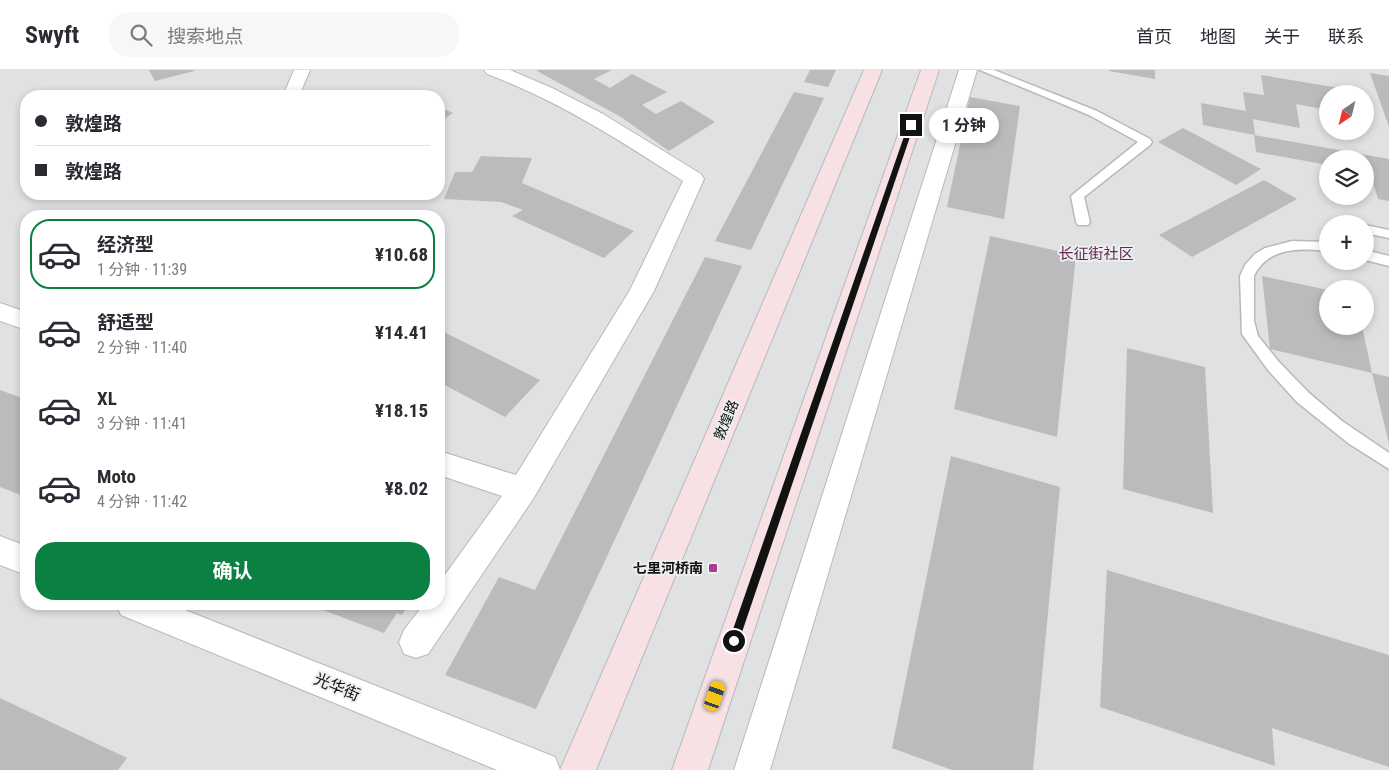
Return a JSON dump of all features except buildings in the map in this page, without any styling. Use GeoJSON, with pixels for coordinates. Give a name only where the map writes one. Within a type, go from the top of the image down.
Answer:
{"type":"FeatureCollection","features":[{"type":"Feature","properties":{"kind":"main road","name":"敦煌路"},"geometry":{"type":"LineString","coordinates":[[578,770],[873,70]]}},
{"type":"Feature","properties":{"kind":"main road"},"geometry":{"type":"LineString","coordinates":[[690,770],[930,70]]}},
{"type":"Feature","properties":{"kind":"street"},"geometry":{"type":"LineString","coordinates":[[294,90],[302,70]]}},
{"type":"Feature","properties":{"kind":"street"},"geometry":{"type":"LineString","coordinates":[[445,601],[523,490],[642,291],[694,179],[609,126],[528,82],[493,70]]}},
{"type":"Feature","properties":{"kind":"street"},"geometry":{"type":"LineString","coordinates":[[752,770],[968,70]]}},
{"type":"Feature","properties":{"kind":"street"},"geometry":{"type":"LineString","coordinates":[[0,312],[20,319]]}},
{"type":"Feature","properties":{"kind":"street"},"geometry":{"type":"LineString","coordinates":[[445,465],[523,490]]}},
{"type":"Feature","properties":{"kind":"street"},"geometry":{"type":"LineString","coordinates":[[0,550],[20,558]]}},
{"type":"Feature","properties":{"kind":"street","name":"光华街"},"geometry":{"type":"LineString","coordinates":[[147,610],[542,770]]}},
{"type":"Feature","properties":{"kind":"street"},"geometry":{"type":"LineString","coordinates":[[416,642],[439,610]]}},
{"type":"Feature","properties":{"kind":"lane"},"geometry":{"type":"LineString","coordinates":[[984,70],[1093,113],[1146,142],[1077,196],[1082,222]]}},
{"type":"Feature","properties":{"kind":"lane"},"geometry":{"type":"LineString","coordinates":[[1374,231],[1389,234]]}},
{"type":"Feature","properties":{"kind":"lane"},"geometry":{"type":"LineString","coordinates":[[1319,246],[1296,245],[1283,247],[1271,250],[1254,261],[1247,276],[1249,335],[1267,359],[1317,409],[1347,434],[1389,462]]}},
{"type":"Feature","properties":{"kind":"lane"},"geometry":{"type":"LineString","coordinates":[[1374,257],[1389,260]]}},
{"type":"Feature","properties":{"kind":"place","name":"七里河桥南"},"geometry":{"type":"Point","coordinates":[713,568]}},
{"type":"Feature","properties":{"kind":"district","name":"长征街社区"},"geometry":{"type":"Point","coordinates":[1096,254]}},
{"type":"Feature","properties":{"kind":"route"},"geometry":{"type":"LineString","coordinates":[[734,641],[911,125]]}}]}
